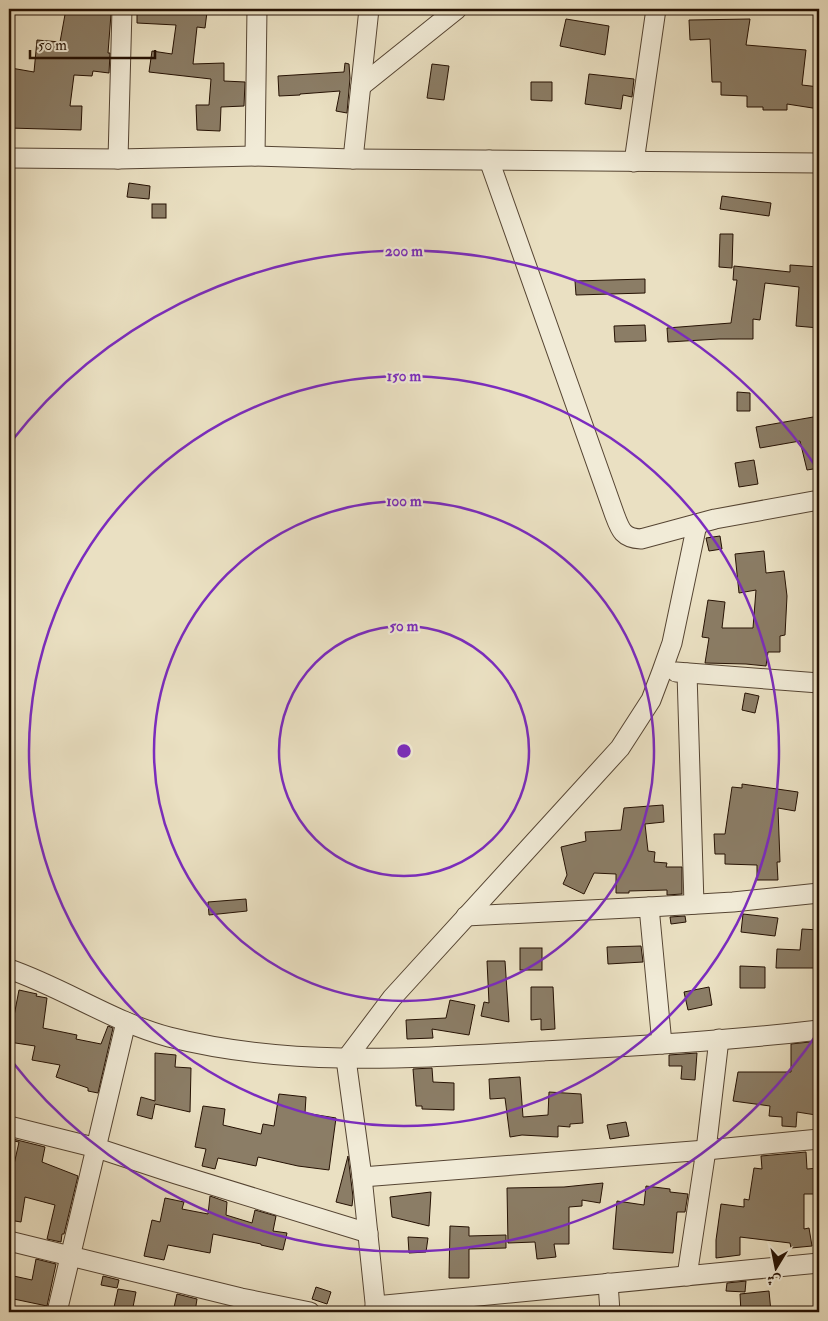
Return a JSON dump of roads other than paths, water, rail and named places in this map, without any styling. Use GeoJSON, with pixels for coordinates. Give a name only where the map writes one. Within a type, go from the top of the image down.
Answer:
{"type":"FeatureCollection","features":[{"type":"Feature","properties":{"kind":"street"},"geometry":{"type":"LineString","coordinates":[[118,159],[122,9]]}},
{"type":"Feature","properties":{"kind":"street"},"geometry":{"type":"LineString","coordinates":[[255,156],[257,9]]}},
{"type":"Feature","properties":{"kind":"street"},"geometry":{"type":"LineString","coordinates":[[353,159],[369,9]]}},
{"type":"Feature","properties":{"kind":"street"},"geometry":{"type":"LineString","coordinates":[[361,86],[457,9]]}},
{"type":"Feature","properties":{"kind":"street"},"geometry":{"type":"LineString","coordinates":[[634,162],[656,9]]}},
{"type":"Feature","properties":{"kind":"street"},"geometry":{"type":"LineString","coordinates":[[9,158],[118,159],[255,156],[353,159],[819,163]]}},
{"type":"Feature","properties":{"kind":"street"},"geometry":{"type":"LineString","coordinates":[[489,160],[610,504],[623,533],[631,539],[641,540],[715,519],[819,500]]}},
{"type":"Feature","properties":{"kind":"street"},"geometry":{"type":"LineString","coordinates":[[697,524],[672,643],[650,700],[620,748],[392,998],[346,1059],[362,1177],[376,1309],[484,1304],[608,1283],[819,1263]]}},
{"type":"Feature","properties":{"kind":"street"},"geometry":{"type":"LineString","coordinates":[[662,671],[819,683]]}},
{"type":"Feature","properties":{"kind":"street"},"geometry":{"type":"LineString","coordinates":[[687,673],[694,904]]}},
{"type":"Feature","properties":{"kind":"street"},"geometry":{"type":"LineString","coordinates":[[466,916],[649,908],[819,893]]}},
{"type":"Feature","properties":{"kind":"street"},"geometry":{"type":"LineString","coordinates":[[649,908],[662,1044]]}},
{"type":"Feature","properties":{"kind":"street"},"geometry":{"type":"LineString","coordinates":[[9,969],[54,987],[126,1022],[168,1037],[216,1047],[280,1056],[346,1059],[409,1058],[662,1044],[819,1030]]}},
{"type":"Feature","properties":{"kind":"street"},"geometry":{"type":"LineString","coordinates":[[57,1312],[126,1022]]}},
{"type":"Feature","properties":{"kind":"street"},"geometry":{"type":"LineString","coordinates":[[687,1276],[706,1150],[719,1038]]}},
{"type":"Feature","properties":{"kind":"street"},"geometry":{"type":"LineString","coordinates":[[9,1126],[97,1148],[368,1233]]}},
{"type":"Feature","properties":{"kind":"street"},"geometry":{"type":"LineString","coordinates":[[362,1177],[706,1150],[819,1139]]}},
{"type":"Feature","properties":{"kind":"street"},"geometry":{"type":"LineString","coordinates":[[9,1241],[70,1255],[241,1305],[310,1312]]}},
{"type":"Feature","properties":{"kind":"street"},"geometry":{"type":"LineString","coordinates":[[608,1283],[610,1312]]}}]}
